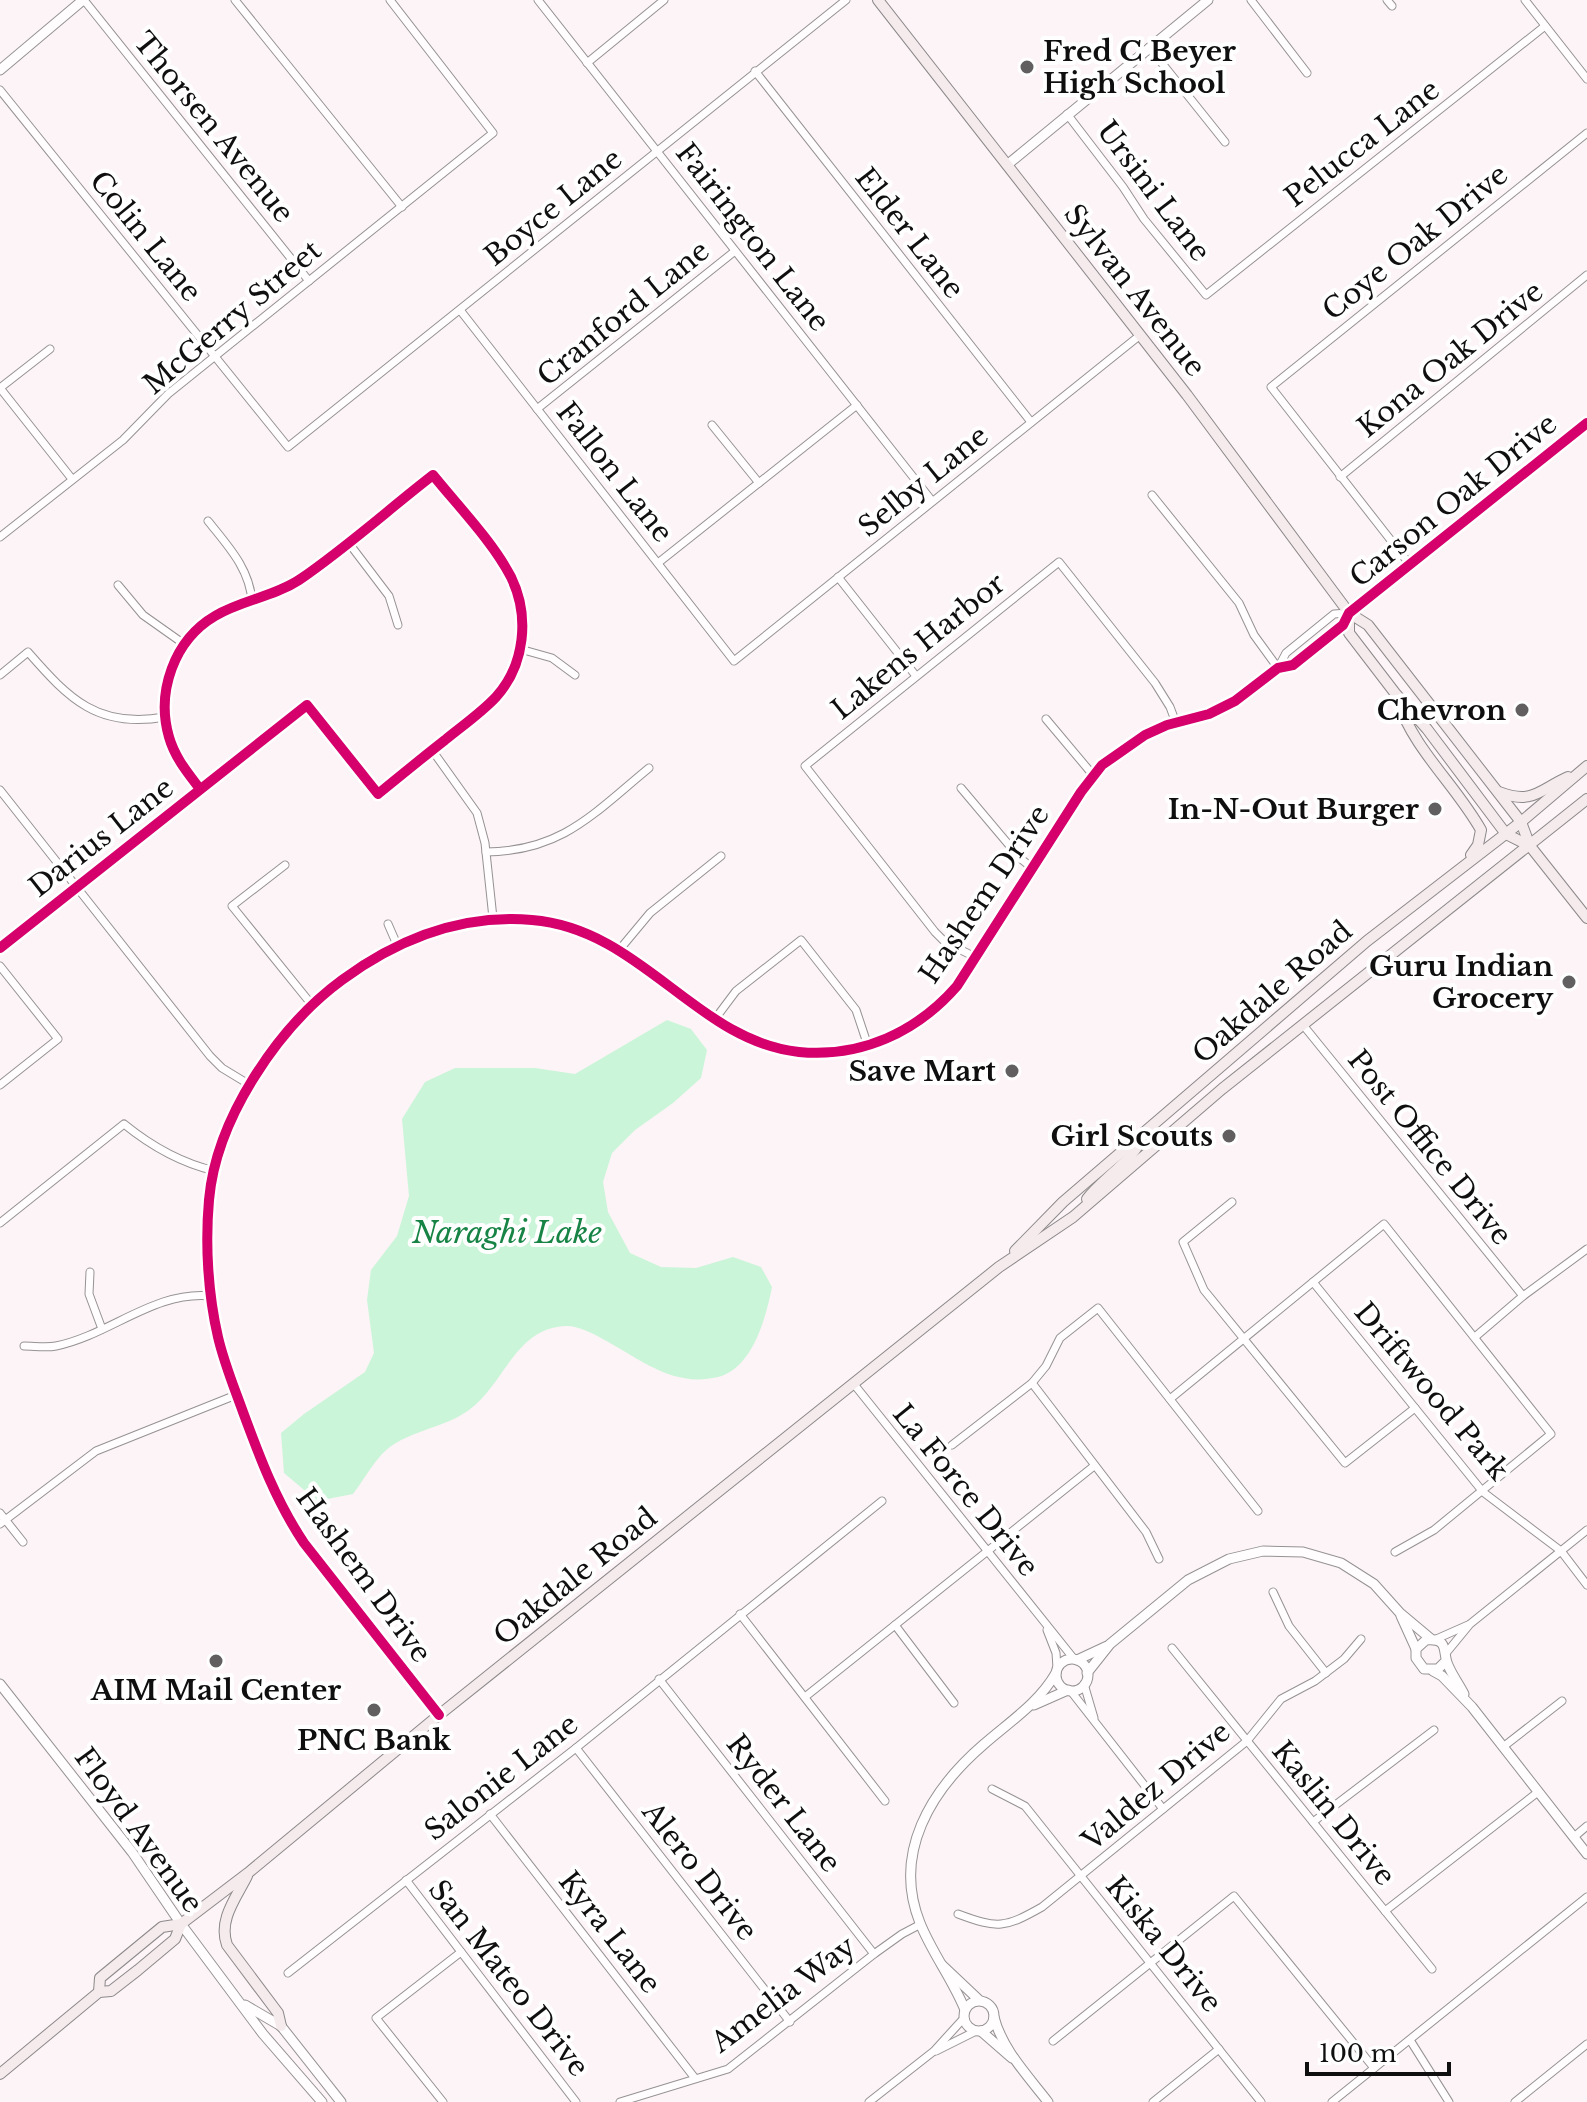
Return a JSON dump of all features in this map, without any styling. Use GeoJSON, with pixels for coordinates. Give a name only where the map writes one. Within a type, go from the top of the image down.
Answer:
{"type":"FeatureCollection","features":[{"type":"Feature","properties":{"kind":"main road","name":"Sylvan Avenue"},"geometry":{"type":"LineString","coordinates":[[878,0],[1349,613],[1368,625],[1499,792],[1521,822],[1530,846],[1587,918]]}},
{"type":"Feature","properties":{"kind":"main road","name":"Sylvan Avenue"},"geometry":{"type":"LineString","coordinates":[[1349,613],[1349,633],[1395,693],[1427,729],[1506,834],[1530,846]]}},
{"type":"Feature","properties":{"kind":"main road"},"geometry":{"type":"LineString","coordinates":[[1395,693],[1405,722],[1417,743],[1468,807],[1481,830],[1478,845],[1465,863]]}},
{"type":"Feature","properties":{"kind":"main road","name":"Oakdale Road"},"geometry":{"type":"LineString","coordinates":[[999,1267],[1063,1202],[1367,941],[1506,834],[1587,766]]}},
{"type":"Feature","properties":{"kind":"main road"},"geometry":{"type":"LineString","coordinates":[[1499,792],[1521,799],[1531,797],[1577,774]]}},
{"type":"Feature","properties":{"kind":"main road","name":"Oakdale Road"},"geometry":{"type":"LineString","coordinates":[[99,1992],[100,1978],[162,1927],[181,1924],[248,1873],[439,1715],[853,1383],[999,1267],[1073,1217],[1222,1089],[1587,799]]}},
{"type":"Feature","properties":{"kind":"main road"},"geometry":{"type":"LineString","coordinates":[[1073,1217],[1096,1188],[1141,1146],[1143,1133]]}},
{"type":"Feature","properties":{"kind":"main road"},"geometry":{"type":"LineString","coordinates":[[248,1873],[226,1916],[223,1934],[227,1945],[278,2013],[281,2026]]}},
{"type":"Feature","properties":{"kind":"main road","name":"Oakdale Road"},"geometry":{"type":"LineString","coordinates":[[0,2074],[99,1992],[111,1991],[138,1970],[175,1939],[181,1924]]}},
{"type":"Feature","properties":{"kind":"street"},"geometry":{"type":"LineString","coordinates":[[0,70],[84,0]]}},
{"type":"Feature","properties":{"kind":"street","name":"Thorsen Avenue"},"geometry":{"type":"LineString","coordinates":[[84,0],[309,281]]}},
{"type":"Feature","properties":{"kind":"street"},"geometry":{"type":"LineString","coordinates":[[235,0],[402,207]]}},
{"type":"Feature","properties":{"kind":"street","name":"McGerry Street"},"geometry":{"type":"LineString","coordinates":[[0,537],[123,440],[168,394],[214,356],[493,133],[390,0]]}},
{"type":"Feature","properties":{"kind":"street","name":"Fairington Lane"},"geometry":{"type":"LineString","coordinates":[[538,0],[932,501]]}},
{"type":"Feature","properties":{"kind":"street"},"geometry":{"type":"LineString","coordinates":[[587,63],[664,0]]}},
{"type":"Feature","properties":{"kind":"street","name":"Boyce Lane"},"geometry":{"type":"LineString","coordinates":[[288,447],[846,0]]}},
{"type":"Feature","properties":{"kind":"street"},"geometry":{"type":"LineString","coordinates":[[1007,165],[1208,0]]}},
{"type":"Feature","properties":{"kind":"street"},"geometry":{"type":"LineString","coordinates":[[1251,0],[1307,73]]}},
{"type":"Feature","properties":{"kind":"street"},"geometry":{"type":"LineString","coordinates":[[1525,0],[1587,79]]}},
{"type":"Feature","properties":{"kind":"street","name":"Pelucca Lane"},"geometry":{"type":"LineString","coordinates":[[1206,295],[1545,26]]}},
{"type":"Feature","properties":{"kind":"street"},"geometry":{"type":"LineString","coordinates":[[1149,47],[1225,142]]}},
{"type":"Feature","properties":{"kind":"street","name":"Elder Lane"},"geometry":{"type":"LineString","coordinates":[[755,71],[1031,422]]}},
{"type":"Feature","properties":{"kind":"street","name":"Colin Lane"},"geometry":{"type":"LineString","coordinates":[[0,90],[288,447]]}},
{"type":"Feature","properties":{"kind":"street","name":"Ursini Lane"},"geometry":{"type":"LineString","coordinates":[[1067,114],[1144,219],[1206,295]]}},
{"type":"Feature","properties":{"kind":"street","name":"Coye Oak Drive"},"geometry":{"type":"LineString","coordinates":[[1340,477],[1271,387],[1587,133]]}},
{"type":"Feature","properties":{"kind":"street","name":"Cranford Lane"},"geometry":{"type":"LineString","coordinates":[[537,409],[735,251]]}},
{"type":"Feature","properties":{"kind":"street","name":"Kona Oak Drive"},"geometry":{"type":"LineString","coordinates":[[1340,477],[1587,275]]}},
{"type":"Feature","properties":{"kind":"street","name":"Fallon Lane"},"geometry":{"type":"LineString","coordinates":[[460,310],[734,661]]}},
{"type":"Feature","properties":{"kind":"street","name":"Selby Lane"},"geometry":{"type":"LineString","coordinates":[[734,661],[1139,336]]}},
{"type":"Feature","properties":{"kind":"street"},"geometry":{"type":"LineString","coordinates":[[50,349],[0,388],[72,479]]}},
{"type":"Feature","properties":{"kind":"street"},"geometry":{"type":"LineString","coordinates":[[658,563],[857,405]]}},
{"type":"Feature","properties":{"kind":"street","name":"Carson Oak Drive"},"geometry":{"type":"LineString","coordinates":[[1349,613],[1587,423]]}},
{"type":"Feature","properties":{"kind":"street"},"geometry":{"type":"LineString","coordinates":[[712,425],[759,483]]}},
{"type":"Feature","properties":{"kind":"street"},"geometry":{"type":"LineString","coordinates":[[200,789],[175,753],[165,717],[167,686],[184,644],[217,615],[301,579],[433,475],[509,574],[520,603],[523,635],[514,669],[498,695],[432,750],[477,813],[486,852],[493,918]]}},
{"type":"Feature","properties":{"kind":"street"},"geometry":{"type":"LineString","coordinates":[[1340,477],[1411,566]]}},
{"type":"Feature","properties":{"kind":"street"},"geometry":{"type":"LineString","coordinates":[[1152,495],[1239,603],[1254,635],[1278,668],[1286,653],[1334,614],[1349,613]]}},
{"type":"Feature","properties":{"kind":"street"},"geometry":{"type":"LineString","coordinates":[[208,521],[240,563],[250,585],[252,602]]}},
{"type":"Feature","properties":{"kind":"street"},"geometry":{"type":"LineString","coordinates":[[348,542],[389,596],[398,625]]}},
{"type":"Feature","properties":{"kind":"street","name":"Lakens Harbor"},"geometry":{"type":"LineString","coordinates":[[975,957],[945,942],[935,932],[805,766],[1059,562],[1155,683],[1176,723]]}},
{"type":"Feature","properties":{"kind":"street"},"geometry":{"type":"LineString","coordinates":[[838,577],[916,676]]}},
{"type":"Feature","properties":{"kind":"street"},"geometry":{"type":"LineString","coordinates":[[118,585],[143,615],[184,644]]}},
{"type":"Feature","properties":{"kind":"street","name":"Hashem Drive"},"geometry":{"type":"LineString","coordinates":[[439,1715],[289,1521],[262,1466],[218,1336],[208,1255],[209,1199],[231,1122],[250,1085],[276,1046],[312,1005],[351,974],[398,947],[440,928],[493,918],[538,920],[588,933],[620,949],[715,1019],[744,1036],[796,1052],[830,1052],[868,1046],[907,1029],[933,1011],[957,986],[1093,775],[1109,759],[1137,739],[1226,706],[1278,668],[1293,665],[1343,625],[1349,613]]}},
{"type":"Feature","properties":{"kind":"street"},"geometry":{"type":"LineString","coordinates":[[520,649],[552,658],[575,675]]}},
{"type":"Feature","properties":{"kind":"street"},"geometry":{"type":"LineString","coordinates":[[0,675],[28,652],[59,688],[85,707],[115,718],[148,720],[165,717]]}},
{"type":"Feature","properties":{"kind":"street","name":"Darius Lane"},"geometry":{"type":"LineString","coordinates":[[0,948],[307,705],[378,794],[432,750]]}},
{"type":"Feature","properties":{"kind":"street"},"geometry":{"type":"LineString","coordinates":[[1046,719],[1093,775]]}},
{"type":"Feature","properties":{"kind":"street"},"geometry":{"type":"LineString","coordinates":[[486,852],[527,849],[555,840],[585,821],[649,768]]}},
{"type":"Feature","properties":{"kind":"street"},"geometry":{"type":"LineString","coordinates":[[961,788],[1032,868]]}},
{"type":"Feature","properties":{"kind":"street"},"geometry":{"type":"LineString","coordinates":[[0,790],[210,1056],[222,1068],[250,1085]]}},
{"type":"Feature","properties":{"kind":"street"},"geometry":{"type":"LineString","coordinates":[[0,811],[10,803]]}},
{"type":"Feature","properties":{"kind":"street"},"geometry":{"type":"LineString","coordinates":[[620,949],[650,913],[721,856]]}},
{"type":"Feature","properties":{"kind":"street"},"geometry":{"type":"LineString","coordinates":[[285,865],[232,906],[312,1005]]}},
{"type":"Feature","properties":{"kind":"street"},"geometry":{"type":"LineString","coordinates":[[388,924],[398,947]]}},
{"type":"Feature","properties":{"kind":"street"},"geometry":{"type":"LineString","coordinates":[[715,1019],[736,991],[801,940],[856,1010],[868,1046]]}},
{"type":"Feature","properties":{"kind":"street"},"geometry":{"type":"LineString","coordinates":[[0,966],[58,1039],[0,1085]]}},
{"type":"Feature","properties":{"kind":"street","name":"Post Office Drive"},"geometry":{"type":"LineString","coordinates":[[1303,1025],[1523,1296]]}},
{"type":"Feature","properties":{"kind":"street"},"geometry":{"type":"LineString","coordinates":[[0,1223],[124,1124],[157,1148],[200,1168],[215,1171]]}},
{"type":"Feature","properties":{"kind":"street"},"geometry":{"type":"LineString","coordinates":[[1232,1202],[1183,1242],[1204,1290],[1345,1463],[1415,1408]]}},
{"type":"Feature","properties":{"kind":"street"},"geometry":{"type":"LineString","coordinates":[[1170,1399],[1384,1224],[1551,1434],[1434,1530],[1395,1552]]}},
{"type":"Feature","properties":{"kind":"street"},"geometry":{"type":"LineString","coordinates":[[1475,1337],[1523,1296],[1587,1249]]}},
{"type":"Feature","properties":{"kind":"street"},"geometry":{"type":"LineString","coordinates":[[90,1272],[89,1294],[102,1329]]}},
{"type":"Feature","properties":{"kind":"street","name":"Driftwood Park"},"geometry":{"type":"LineString","coordinates":[[1313,1282],[1483,1492],[1561,1551],[1587,1585]]}},
{"type":"Feature","properties":{"kind":"street"},"geometry":{"type":"LineString","coordinates":[[24,1346],[55,1346],[173,1298],[211,1296]]}},
{"type":"Feature","properties":{"kind":"street"},"geometry":{"type":"LineString","coordinates":[[952,1445],[1032,1383],[1046,1366],[1060,1338],[1098,1308],[1258,1511]]}},
{"type":"Feature","properties":{"kind":"street","name":"La Force Drive"},"geometry":{"type":"LineString","coordinates":[[853,1383],[1045,1624],[1075,1660],[1084,1665],[1087,1673]]}},
{"type":"Feature","properties":{"kind":"street"},"geometry":{"type":"LineString","coordinates":[[1032,1383],[1146,1532],[1159,1559]]}},
{"type":"Feature","properties":{"kind":"street"},"geometry":{"type":"LineString","coordinates":[[23,1542],[2,1519],[96,1451],[236,1395]]}},
{"type":"Feature","properties":{"kind":"street"},"geometry":{"type":"LineString","coordinates":[[805,1697],[1094,1466]]}},
{"type":"Feature","properties":{"kind":"street","name":"Salonie Lane"},"geometry":{"type":"LineString","coordinates":[[288,1973],[576,1748],[882,1501]]}},
{"type":"Feature","properties":{"kind":"street"},"geometry":{"type":"LineString","coordinates":[[1433,1671],[1470,1624],[1587,1530]]}},
{"type":"Feature","properties":{"kind":"street"},"geometry":{"type":"LineString","coordinates":[[1031,1706],[1078,1689],[1110,1644],[1201,1572],[1229,1559],[1263,1551],[1303,1552],[1341,1563],[1374,1584],[1400,1613],[1442,1644],[1472,1707]]}},
{"type":"Feature","properties":{"kind":"street"},"geometry":{"type":"LineString","coordinates":[[1273,1592],[1289,1626],[1326,1673]]}},
{"type":"Feature","properties":{"kind":"street"},"geometry":{"type":"LineString","coordinates":[[1400,1613],[1420,1666],[1445,1679],[1472,1707],[1587,1854]]}},
{"type":"Feature","properties":{"kind":"street"},"geometry":{"type":"LineString","coordinates":[[740,1614],[885,1801]]}},
{"type":"Feature","properties":{"kind":"street","name":"La Force Drive"},"geometry":{"type":"LineString","coordinates":[[1045,1624],[1056,1653],[1060,1685],[1069,1690],[1095,1720],[1163,1809]]}},
{"type":"Feature","properties":{"kind":"street"},"geometry":{"type":"LineString","coordinates":[[1416,1649],[1422,1642],[1470,1624]]}},
{"type":"Feature","properties":{"kind":"street"},"geometry":{"type":"LineString","coordinates":[[895,1625],[954,1703]]}},
{"type":"Feature","properties":{"kind":"street","name":"Valdez Drive"},"geometry":{"type":"LineString","coordinates":[[958,1914],[989,1926],[1018,1921],[1042,1907],[1247,1741],[1281,1699],[1326,1673],[1344,1659],[1361,1639]]}},
{"type":"Feature","properties":{"kind":"street"},"geometry":{"type":"LineString","coordinates":[[1015,2060],[967,2025],[965,2014],[915,1908],[911,1869],[921,1826],[941,1786],[962,1764],[1031,1706],[1064,1661],[1075,1660],[1110,1644]]}},
{"type":"Feature","properties":{"kind":"street","name":"Kaslin Drive"},"geometry":{"type":"LineString","coordinates":[[1172,1648],[1432,1969]]}},
{"type":"Feature","properties":{"kind":"street","name":"Ryder Lane"},"geometry":{"type":"LineString","coordinates":[[659,1679],[874,1954]]}},
{"type":"Feature","properties":{"kind":"street","name":"Floyd Avenue"},"geometry":{"type":"LineString","coordinates":[[0,1684],[132,1852],[263,2034],[322,2102]]}},
{"type":"Feature","properties":{"kind":"street","name":"La Force Drive"},"geometry":{"type":"LineString","coordinates":[[1084,1684],[1095,1720]]}},
{"type":"Feature","properties":{"kind":"street"},"geometry":{"type":"LineString","coordinates":[[1503,1747],[1562,1701]]}},
{"type":"Feature","properties":{"kind":"street"},"geometry":{"type":"LineString","coordinates":[[1313,1822],[1434,1730]]}},
{"type":"Feature","properties":{"kind":"street","name":"Alero Drive"},"geometry":{"type":"LineString","coordinates":[[576,1748],[790,2022]]}},
{"type":"Feature","properties":{"kind":"street","name":"Kiska Drive"},"geometry":{"type":"LineString","coordinates":[[992,1789],[1025,1806],[1261,2102]]}},
{"type":"Feature","properties":{"kind":"street"},"geometry":{"type":"LineString","coordinates":[[1385,1911],[1538,1792]]}},
{"type":"Feature","properties":{"kind":"street","name":"Kyra Lane"},"geometry":{"type":"LineString","coordinates":[[490,1814],[694,2077]]}},
{"type":"Feature","properties":{"kind":"street"},"geometry":{"type":"LineString","coordinates":[[1574,1837],[1587,1826]]}},
{"type":"Feature","properties":{"kind":"street","name":"San Mateo Drive"},"geometry":{"type":"LineString","coordinates":[[406,1880],[576,2102]]}},
{"type":"Feature","properties":{"kind":"street"},"geometry":{"type":"LineString","coordinates":[[1053,2041],[1234,1896],[1374,2068]]}},
{"type":"Feature","properties":{"kind":"street"},"geometry":{"type":"LineString","coordinates":[[1332,2102],[1587,1897]]}},
{"type":"Feature","properties":{"kind":"street","name":"Amelia Way"},"geometry":{"type":"LineString","coordinates":[[620,2102],[728,2069],[874,1954],[921,1924]]}},
{"type":"Feature","properties":{"kind":"street"},"geometry":{"type":"LineString","coordinates":[[443,2102],[376,2018],[461,1952]]}},
{"type":"Feature","properties":{"kind":"street"},"geometry":{"type":"LineString","coordinates":[[942,1965],[979,2000],[992,2007],[1000,2035],[1048,2102]]}},
{"type":"Feature","properties":{"kind":"street"},"geometry":{"type":"LineString","coordinates":[[869,2102],[934,2051],[965,2014],[970,2003],[979,2000]]}},
{"type":"Feature","properties":{"kind":"street","name":"Floyd Avenue"},"geometry":{"type":"LineString","coordinates":[[242,2003],[281,2026],[341,2102]]}},
{"type":"Feature","properties":{"kind":"street"},"geometry":{"type":"LineString","coordinates":[[934,2051],[991,2026],[994,2017]]}},
{"type":"Feature","properties":{"kind":"street"},"geometry":{"type":"LineString","coordinates":[[1410,2040],[1449,2102]]}},
{"type":"Feature","properties":{"kind":"street"},"geometry":{"type":"LineString","coordinates":[[1515,2102],[1587,2044]]}},
{"type":"Feature","properties":{"kind":"street"},"geometry":{"type":"LineString","coordinates":[[1153,2102],[1219,2049]]}},
{"type":"Feature","properties":{"kind":"water","name":"Naraghi Lake"},"geometry":{"type":"Polygon","coordinates":[[[667,1020],[691,1029],[707,1050],[701,1078],[635,1130],[612,1153],[603,1182],[608,1212],[630,1253],[661,1267],[696,1268],[733,1257],[761,1267],[772,1287],[762,1326],[749,1352],[730,1372],[718,1377],[686,1378],[657,1370],[585,1330],[567,1326],[549,1329],[523,1346],[469,1410],[391,1446],[353,1494],[317,1501],[284,1473],[281,1433],[365,1372],[374,1353],[367,1300],[371,1270],[397,1236],[409,1196],[402,1119],[425,1082],[455,1068],[535,1068],[575,1074],[667,1020]]]}},
{"type":"Feature","properties":{"kind":"cycle path"},"geometry":{"type":"LineString","coordinates":[[439,1715],[294,1527],[256,1446],[220,1347],[208,1269],[209,1200],[214,1169],[237,1107],[254,1077],[295,1023],[342,980],[385,952],[432,932],[506,919],[532,920],[571,928],[606,943],[698,1008],[762,1044],[799,1052],[844,1051],[866,1046],[906,1029],[924,1017],[957,986],[1081,792],[1102,765],[1145,735],[1167,725],[1209,714],[1235,701],[1278,668],[1293,665],[1343,625],[1349,613],[1587,423]]}},
{"type":"Feature","properties":{"kind":"cycle path"},"geometry":{"type":"LineString","coordinates":[[0,948],[307,705],[378,794],[496,697],[513,670],[522,640],[517,592],[495,551],[433,475],[299,580],[215,616],[189,639],[179,653],[167,685],[166,720],[175,752],[200,789]]}},
{"type":"Feature","properties":{"kind":"place","name":"Fred C Beyer High School"},"geometry":{"type":"Point","coordinates":[1027,67]}},
{"type":"Feature","properties":{"kind":"place","name":"Chevron"},"geometry":{"type":"Point","coordinates":[1522,710]}},
{"type":"Feature","properties":{"kind":"place","name":"In-N-Out Burger"},"geometry":{"type":"Point","coordinates":[1435,809]}},
{"type":"Feature","properties":{"kind":"place","name":"Guru Indian Grocery"},"geometry":{"type":"Point","coordinates":[1569,982]}},
{"type":"Feature","properties":{"kind":"place","name":"Save Mart"},"geometry":{"type":"Point","coordinates":[1012,1071]}},
{"type":"Feature","properties":{"kind":"place","name":"Girl Scouts"},"geometry":{"type":"Point","coordinates":[1229,1136]}},
{"type":"Feature","properties":{"kind":"place","name":"AIM Mail Center"},"geometry":{"type":"Point","coordinates":[216,1661]}},
{"type":"Feature","properties":{"kind":"place","name":"PNC Bank"},"geometry":{"type":"Point","coordinates":[374,1710]}}]}
